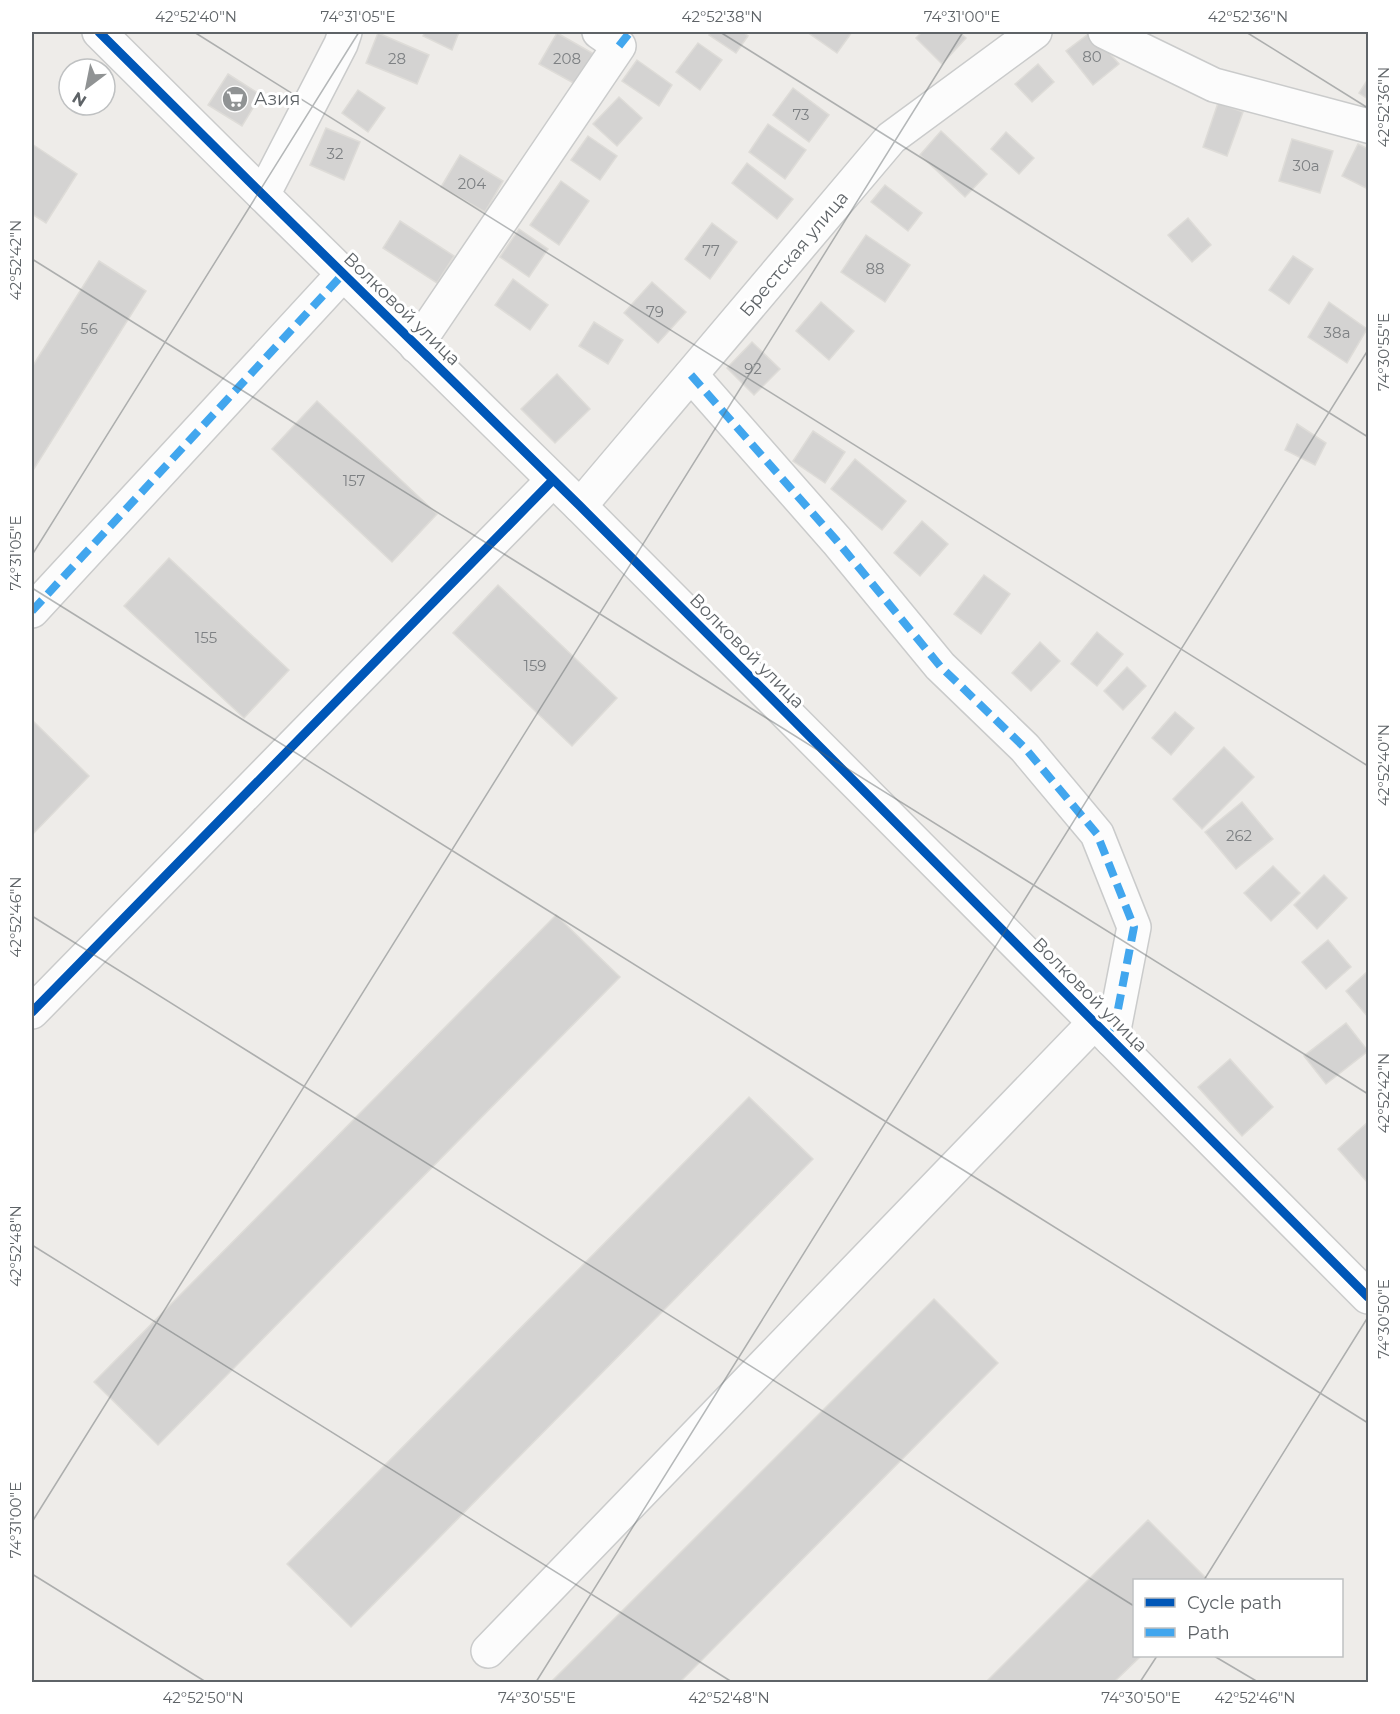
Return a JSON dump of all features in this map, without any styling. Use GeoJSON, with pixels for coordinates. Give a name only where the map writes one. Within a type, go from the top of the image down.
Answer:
{"type":"FeatureCollection","features":[{"type":"Feature","properties":{"kind":"street","name":"Волковой улица"},"geometry":{"type":"LineString","coordinates":[[99,32],[580,506],[1368,1297]]}},
{"type":"Feature","properties":{"kind":"street"},"geometry":{"type":"LineString","coordinates":[[263,195],[341,44],[345,32]]}},
{"type":"Feature","properties":{"kind":"street","name":"Брестская улица"},"geometry":{"type":"LineString","coordinates":[[580,506],[891,138],[1035,32]]}},
{"type":"Feature","properties":{"kind":"street"},"geometry":{"type":"LineString","coordinates":[[1105,32],[1214,85],[1368,126]]}},
{"type":"Feature","properties":{"kind":"street","name":"Волковой улица"},"geometry":{"type":"LineString","coordinates":[[416,346],[616,36]]}},
{"type":"Feature","properties":{"kind":"street"},"geometry":{"type":"LineString","coordinates":[[32,611],[343,274]]}},
{"type":"Feature","properties":{"kind":"street"},"geometry":{"type":"LineString","coordinates":[[488,1651],[1103,1031],[1134,927],[1096,834],[1025,748],[940,666],[837,541],[691,375]]}},
{"type":"Feature","properties":{"kind":"street"},"geometry":{"type":"LineString","coordinates":[[32,1012],[553,480]]}},
{"type":"Feature","properties":{"kind":"building"},"geometry":{"type":"Polygon","coordinates":[[[425,32],[459,32],[452,50],[423,36],[425,32]]]}},
{"type":"Feature","properties":{"kind":"building"},"geometry":{"type":"Polygon","coordinates":[[[711,32],[743,32],[748,36],[736,53],[709,35],[711,32]]]}},
{"type":"Feature","properties":{"kind":"building"},"geometry":{"type":"Polygon","coordinates":[[[807,32],[852,32],[837,53],[807,32]]]}},
{"type":"Feature","properties":{"kind":"building"},"geometry":{"type":"Polygon","coordinates":[[[922,32],[959,32],[966,38],[942,64],[916,38],[922,32]]]}},
{"type":"Feature","properties":{"kind":"building"},"geometry":{"type":"Polygon","coordinates":[[[1091,32],[1119,64],[1093,85],[1066,51],[1091,32]]]}},
{"type":"Feature","properties":{"kind":"building"},"geometry":{"type":"Polygon","coordinates":[[[378,33],[429,55],[417,84],[366,63],[378,33]]]}},
{"type":"Feature","properties":{"kind":"building"},"geometry":{"type":"Polygon","coordinates":[[[557,33],[594,54],[577,85],[539,64],[557,33]]]}},
{"type":"Feature","properties":{"kind":"building"},"geometry":{"type":"Polygon","coordinates":[[[698,43],[722,60],[700,90],[676,72],[698,43]]]}},
{"type":"Feature","properties":{"kind":"building"},"geometry":{"type":"Polygon","coordinates":[[[637,60],[672,85],[659,106],[622,81],[637,60]]]}},
{"type":"Feature","properties":{"kind":"building"},"geometry":{"type":"Polygon","coordinates":[[[1038,64],[1054,82],[1032,102],[1015,84],[1038,64]]]}},
{"type":"Feature","properties":{"kind":"building"},"geometry":{"type":"Polygon","coordinates":[[[228,74],[261,95],[242,126],[208,105],[228,74]]]}},
{"type":"Feature","properties":{"kind":"building"},"geometry":{"type":"Polygon","coordinates":[[[1368,79],[1368,99],[1359,93],[1368,79]]]}},
{"type":"Feature","properties":{"kind":"building"},"geometry":{"type":"Polygon","coordinates":[[[793,88],[829,115],[809,142],[773,115],[793,88]]]}},
{"type":"Feature","properties":{"kind":"building"},"geometry":{"type":"Polygon","coordinates":[[[358,90],[385,108],[368,132],[342,113],[358,90]]]}},
{"type":"Feature","properties":{"kind":"building"},"geometry":{"type":"Polygon","coordinates":[[[619,97],[642,118],[617,146],[593,124],[619,97]]]}},
{"type":"Feature","properties":{"kind":"building"},"geometry":{"type":"Polygon","coordinates":[[[1218,103],[1243,112],[1227,156],[1203,147],[1218,103]]]}},
{"type":"Feature","properties":{"kind":"building"},"geometry":{"type":"Polygon","coordinates":[[[768,124],[806,150],[785,179],[749,152],[768,124]]]}},
{"type":"Feature","properties":{"kind":"building"},"geometry":{"type":"Polygon","coordinates":[[[326,128],[360,142],[344,180],[310,165],[326,128]]]}},
{"type":"Feature","properties":{"kind":"building"},"geometry":{"type":"Polygon","coordinates":[[[941,131],[987,174],[965,197],[920,155],[941,131]]]}},
{"type":"Feature","properties":{"kind":"building"},"geometry":{"type":"Polygon","coordinates":[[[1006,132],[1034,158],[1019,174],[991,149],[1006,132]]]}},
{"type":"Feature","properties":{"kind":"building"},"geometry":{"type":"Polygon","coordinates":[[[588,136],[617,156],[600,180],[571,160],[588,136]]]}},
{"type":"Feature","properties":{"kind":"building"},"geometry":{"type":"Polygon","coordinates":[[[1292,139],[1333,151],[1320,193],[1279,181],[1292,139]]]}},
{"type":"Feature","properties":{"kind":"building"},"geometry":{"type":"Polygon","coordinates":[[[32,144],[77,174],[46,223],[32,214],[32,144]]]}},
{"type":"Feature","properties":{"kind":"building"},"geometry":{"type":"Polygon","coordinates":[[[1358,144],[1368,149],[1368,189],[1342,176],[1358,144]]]}},
{"type":"Feature","properties":{"kind":"building"},"geometry":{"type":"Polygon","coordinates":[[[460,155],[503,181],[485,212],[441,187],[460,155]]]}},
{"type":"Feature","properties":{"kind":"building"},"geometry":{"type":"Polygon","coordinates":[[[747,163],[793,199],[777,219],[732,183],[747,163]]]}},
{"type":"Feature","properties":{"kind":"building"},"geometry":{"type":"Polygon","coordinates":[[[561,181],[589,201],[559,245],[530,225],[561,181]]]}},
{"type":"Feature","properties":{"kind":"building"},"geometry":{"type":"Polygon","coordinates":[[[885,185],[922,213],[908,231],[871,202],[885,185]]]}},
{"type":"Feature","properties":{"kind":"building"},"geometry":{"type":"Polygon","coordinates":[[[1188,218],[1211,245],[1192,262],[1168,235],[1188,218]]]}},
{"type":"Feature","properties":{"kind":"building"},"geometry":{"type":"Polygon","coordinates":[[[400,221],[454,256],[437,283],[383,248],[400,221]]]}},
{"type":"Feature","properties":{"kind":"building"},"geometry":{"type":"Polygon","coordinates":[[[712,223],[737,242],[710,279],[685,259],[712,223]]]}},
{"type":"Feature","properties":{"kind":"building"},"geometry":{"type":"Polygon","coordinates":[[[519,229],[548,249],[529,277],[500,257],[519,229]]]}},
{"type":"Feature","properties":{"kind":"building"},"geometry":{"type":"Polygon","coordinates":[[[866,235],[910,265],[885,302],[841,272],[866,235]]]}},
{"type":"Feature","properties":{"kind":"building"},"geometry":{"type":"Polygon","coordinates":[[[1293,256],[1313,269],[1289,304],[1269,290],[1293,256]]]}},
{"type":"Feature","properties":{"kind":"building"},"geometry":{"type":"Polygon","coordinates":[[[99,261],[146,291],[32,472],[32,367],[99,261]]]}},
{"type":"Feature","properties":{"kind":"building"},"geometry":{"type":"Polygon","coordinates":[[[513,279],[548,305],[530,330],[495,305],[513,279]]]}},
{"type":"Feature","properties":{"kind":"building"},"geometry":{"type":"Polygon","coordinates":[[[652,282],[686,312],[658,343],[624,313],[652,282]]]}},
{"type":"Feature","properties":{"kind":"building"},"geometry":{"type":"Polygon","coordinates":[[[821,302],[854,331],[829,360],[796,331],[821,302]]]}},
{"type":"Feature","properties":{"kind":"building"},"geometry":{"type":"Polygon","coordinates":[[[1329,302],[1367,329],[1347,363],[1308,337],[1329,302]]]}},
{"type":"Feature","properties":{"kind":"building"},"geometry":{"type":"Polygon","coordinates":[[[594,322],[623,340],[608,364],[579,346],[594,322]]]}},
{"type":"Feature","properties":{"kind":"building"},"geometry":{"type":"Polygon","coordinates":[[[752,342],[780,369],[754,395],[727,368],[752,342]]]}},
{"type":"Feature","properties":{"kind":"building"},"geometry":{"type":"Polygon","coordinates":[[[557,374],[590,409],[555,443],[521,409],[557,374]]]}},
{"type":"Feature","properties":{"kind":"building"},"geometry":{"type":"Polygon","coordinates":[[[317,401],[437,514],[392,562],[272,449],[317,401]]]}},
{"type":"Feature","properties":{"kind":"building"},"geometry":{"type":"Polygon","coordinates":[[[1297,424],[1326,443],[1315,465],[1285,450],[1297,424]]]}},
{"type":"Feature","properties":{"kind":"building"},"geometry":{"type":"Polygon","coordinates":[[[813,431],[845,452],[825,483],[793,461],[813,431]]]}},
{"type":"Feature","properties":{"kind":"building"},"geometry":{"type":"Polygon","coordinates":[[[855,459],[906,501],[882,530],[831,489],[855,459]]]}},
{"type":"Feature","properties":{"kind":"building"},"geometry":{"type":"Polygon","coordinates":[[[922,521],[948,544],[920,576],[894,553],[922,521]]]}},
{"type":"Feature","properties":{"kind":"building"},"geometry":{"type":"Polygon","coordinates":[[[169,558],[289,670],[244,718],[124,606],[169,558]]]}},
{"type":"Feature","properties":{"kind":"building"},"geometry":{"type":"Polygon","coordinates":[[[984,575],[1010,594],[981,634],[954,614],[984,575]]]}},
{"type":"Feature","properties":{"kind":"building"},"geometry":{"type":"Polygon","coordinates":[[[498,585],[617,698],[572,746],[453,633],[498,585]]]}},
{"type":"Feature","properties":{"kind":"building"},"geometry":{"type":"Polygon","coordinates":[[[1097,632],[1123,654],[1097,686],[1071,664],[1097,632]]]}},
{"type":"Feature","properties":{"kind":"building"},"geometry":{"type":"Polygon","coordinates":[[[1040,642],[1060,661],[1031,691],[1012,673],[1040,642]]]}},
{"type":"Feature","properties":{"kind":"building"},"geometry":{"type":"Polygon","coordinates":[[[1127,667],[1146,686],[1123,710],[1104,691],[1127,667]]]}},
{"type":"Feature","properties":{"kind":"building"},"geometry":{"type":"Polygon","coordinates":[[[1175,712],[1194,728],[1171,755],[1152,738],[1175,712]]]}},
{"type":"Feature","properties":{"kind":"building"},"geometry":{"type":"Polygon","coordinates":[[[32,720],[89,776],[32,835],[32,720]]]}},
{"type":"Feature","properties":{"kind":"building"},"geometry":{"type":"Polygon","coordinates":[[[1224,747],[1254,777],[1202,829],[1173,799],[1224,747]]]}},
{"type":"Feature","properties":{"kind":"building"},"geometry":{"type":"Polygon","coordinates":[[[1242,802],[1273,839],[1236,869],[1205,832],[1242,802]]]}},
{"type":"Feature","properties":{"kind":"building"},"geometry":{"type":"Polygon","coordinates":[[[1273,866],[1300,893],[1271,921],[1244,893],[1273,866]]]}},
{"type":"Feature","properties":{"kind":"building"},"geometry":{"type":"Polygon","coordinates":[[[1324,875],[1347,898],[1317,929],[1294,905],[1324,875]]]}},
{"type":"Feature","properties":{"kind":"building"},"geometry":{"type":"Polygon","coordinates":[[[556,915],[620,977],[158,1445],[94,1382],[556,915]]]}},
{"type":"Feature","properties":{"kind":"building"},"geometry":{"type":"Polygon","coordinates":[[[1328,940],[1351,967],[1326,989],[1302,962],[1328,940]]]}},
{"type":"Feature","properties":{"kind":"building"},"geometry":{"type":"Polygon","coordinates":[[[1368,971],[1368,1017],[1346,991],[1368,971]]]}},
{"type":"Feature","properties":{"kind":"building"},"geometry":{"type":"Polygon","coordinates":[[[1346,1023],[1368,1051],[1326,1084],[1304,1056],[1346,1023]]]}},
{"type":"Feature","properties":{"kind":"building"},"geometry":{"type":"Polygon","coordinates":[[[1230,1059],[1273,1107],[1242,1136],[1198,1087],[1230,1059]]]}},
{"type":"Feature","properties":{"kind":"building"},"geometry":{"type":"Polygon","coordinates":[[[749,1097],[813,1159],[351,1627],[287,1564],[749,1097]]]}},
{"type":"Feature","properties":{"kind":"building"},"geometry":{"type":"Polygon","coordinates":[[[1368,1122],[1368,1183],[1338,1149],[1368,1122]]]}},
{"type":"Feature","properties":{"kind":"building"},"geometry":{"type":"Polygon","coordinates":[[[934,1299],[998,1363],[680,1682],[551,1682],[934,1299]]]}},
{"type":"Feature","properties":{"kind":"building"},"geometry":{"type":"Polygon","coordinates":[[[1148,1520],[1207,1579],[1133,1579],[1133,1657],[1140,1657],[1114,1682],[986,1682],[1148,1520]]]}},
{"type":"Feature","properties":{"kind":"marked path"},"geometry":{"type":"LineString","coordinates":[[619,46],[630,32]]}},
{"type":"Feature","properties":{"kind":"marked path"},"geometry":{"type":"LineString","coordinates":[[32,611],[343,274]]}},
{"type":"Feature","properties":{"kind":"marked path"},"geometry":{"type":"LineString","coordinates":[[691,375],[837,541],[940,666],[1025,748],[1097,834],[1134,927],[1112,1040]]}},
{"type":"Feature","properties":{"kind":"cycle path"},"geometry":{"type":"LineString","coordinates":[[99,32],[580,506],[1368,1297]]}},
{"type":"Feature","properties":{"kind":"cycle path"},"geometry":{"type":"LineString","coordinates":[[32,1012],[553,480]]}},
{"type":"Feature","properties":{"kind":"place","name":"Азия"},"geometry":{"type":"Point","coordinates":[235,99]}}]}
